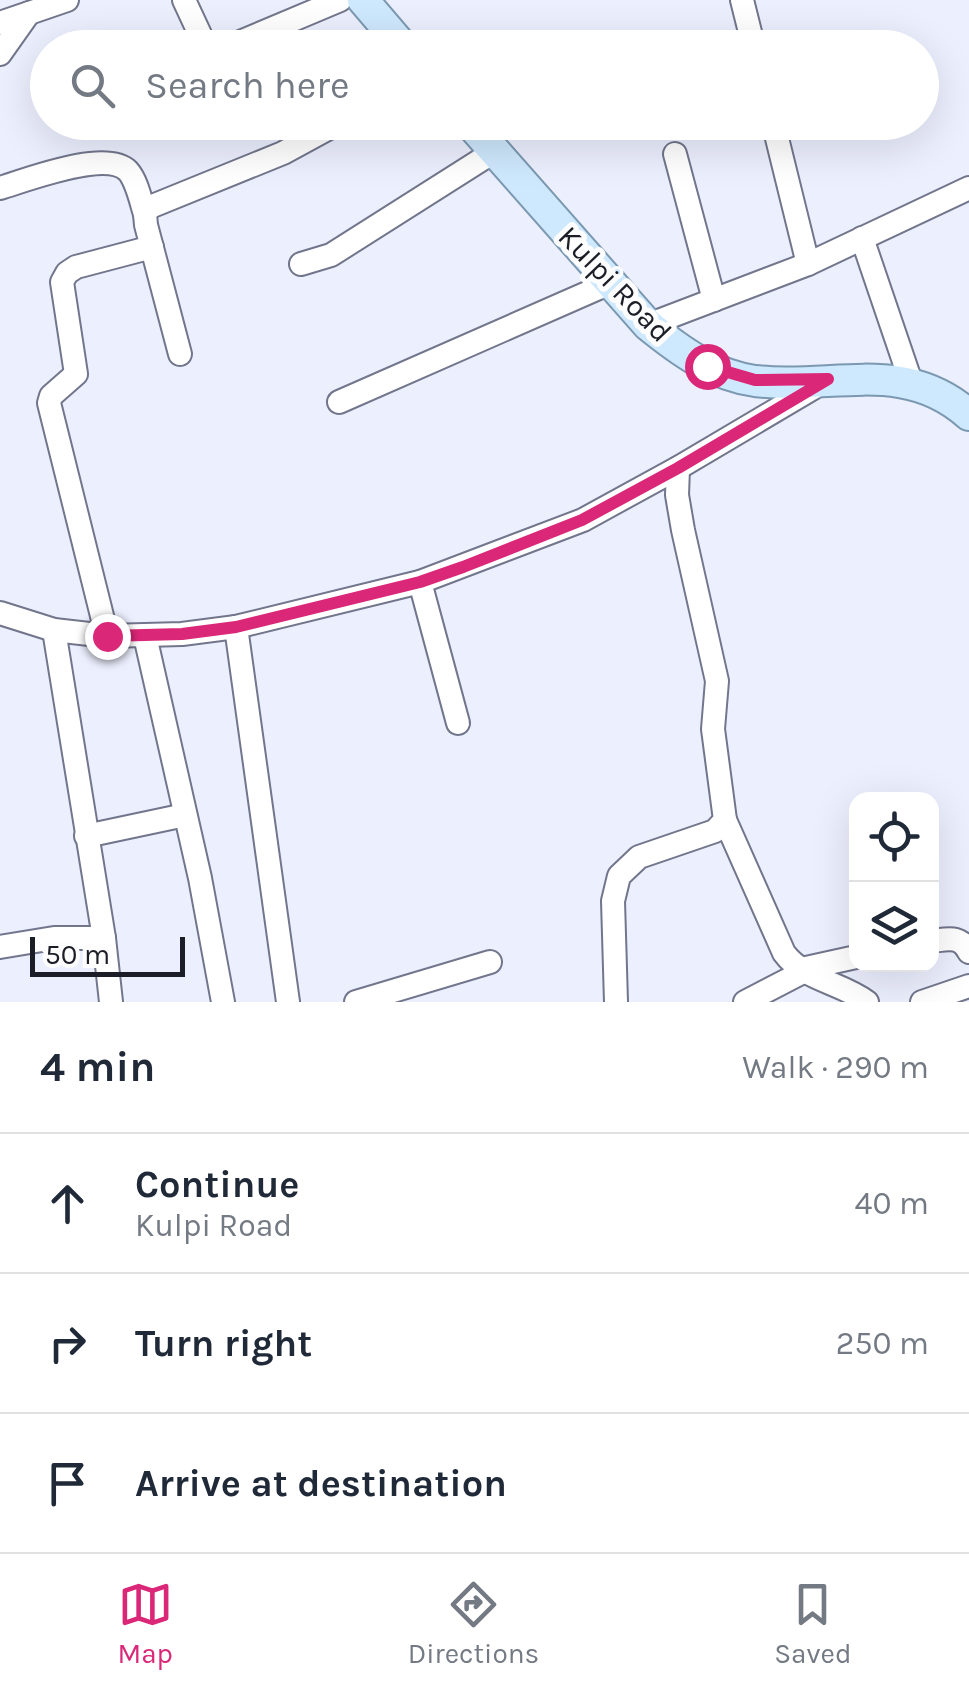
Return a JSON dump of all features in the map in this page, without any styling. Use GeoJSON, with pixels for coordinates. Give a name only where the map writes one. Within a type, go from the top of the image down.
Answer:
{"type":"FeatureCollection","features":[{"type":"Feature","properties":{"kind":"main road"},"geometry":{"type":"LineString","coordinates":[[363,0],[389,30]]}},
{"type":"Feature","properties":{"kind":"main road","name":"Kulpi Road"},"geometry":{"type":"LineString","coordinates":[[484,140],[648,325],[682,352],[729,375],[755,380],[911,382],[939,392],[969,415]]}},
{"type":"Feature","properties":{"kind":"street"},"geometry":{"type":"LineString","coordinates":[[0,23],[67,0]]}},
{"type":"Feature","properties":{"kind":"street"},"geometry":{"type":"LineString","coordinates":[[184,0],[198,30]]}},
{"type":"Feature","properties":{"kind":"street"},"geometry":{"type":"LineString","coordinates":[[269,30],[340,0]]}},
{"type":"Feature","properties":{"kind":"street"},"geometry":{"type":"LineString","coordinates":[[742,0],[750,30]]}},
{"type":"Feature","properties":{"kind":"street"},"geometry":{"type":"LineString","coordinates":[[0,54],[29,13]]}},
{"type":"Feature","properties":{"kind":"street"},"geometry":{"type":"LineString","coordinates":[[146,214],[158,202],[283,154],[308,140]]}},
{"type":"Feature","properties":{"kind":"street"},"geometry":{"type":"LineString","coordinates":[[777,140],[808,264]]}},
{"type":"Feature","properties":{"kind":"street"},"geometry":{"type":"LineString","coordinates":[[301,264],[331,255],[494,152]]}},
{"type":"Feature","properties":{"kind":"street"},"geometry":{"type":"LineString","coordinates":[[675,154],[714,300]]}},
{"type":"Feature","properties":{"kind":"street"},"geometry":{"type":"LineString","coordinates":[[0,188],[70,168],[116,164],[132,177],[146,214],[180,354]]}},
{"type":"Feature","properties":{"kind":"street"},"geometry":{"type":"LineString","coordinates":[[648,325],[808,264],[969,188]]}},
{"type":"Feature","properties":{"kind":"street"},"geometry":{"type":"LineString","coordinates":[[862,238],[911,382]]}},
{"type":"Feature","properties":{"kind":"street"},"geometry":{"type":"LineString","coordinates":[[107,636],[48,404],[51,396],[76,374],[62,282],[76,267],[152,247]]}},
{"type":"Feature","properties":{"kind":"street"},"geometry":{"type":"LineString","coordinates":[[339,402],[610,283]]}},
{"type":"Feature","properties":{"kind":"street"},"geometry":{"type":"LineString","coordinates":[[0,612],[54,630],[144,636],[236,627],[420,582],[582,520],[828,379]]}},
{"type":"Feature","properties":{"kind":"street"},"geometry":{"type":"LineString","coordinates":[[678,468],[677,495],[683,530],[717,681],[713,729],[725,820],[784,953],[800,971],[851,990],[867,1002]]}},
{"type":"Feature","properties":{"kind":"street"},"geometry":{"type":"LineString","coordinates":[[420,582],[458,723]]}},
{"type":"Feature","properties":{"kind":"street"},"geometry":{"type":"LineString","coordinates":[[236,627],[288,1002]]}},
{"type":"Feature","properties":{"kind":"street"},"geometry":{"type":"LineString","coordinates":[[54,630],[104,938],[110,1002]]}},
{"type":"Feature","properties":{"kind":"street"},"geometry":{"type":"LineString","coordinates":[[144,636],[223,1002]]}},
{"type":"Feature","properties":{"kind":"street"},"geometry":{"type":"LineString","coordinates":[[86,836],[185,814]]}},
{"type":"Feature","properties":{"kind":"street"},"geometry":{"type":"LineString","coordinates":[[616,1002],[613,900],[619,876],[639,857],[715,830],[725,820]]}},
{"type":"Feature","properties":{"kind":"street"},"geometry":{"type":"LineString","coordinates":[[0,947],[54,938],[104,938]]}},
{"type":"Feature","properties":{"kind":"street"},"geometry":{"type":"LineString","coordinates":[[939,940],[955,938],[964,942],[969,952]]}},
{"type":"Feature","properties":{"kind":"street"},"geometry":{"type":"LineString","coordinates":[[746,1002],[800,971],[849,959]]}},
{"type":"Feature","properties":{"kind":"street"},"geometry":{"type":"LineString","coordinates":[[356,1002],[490,962]]}},
{"type":"Feature","properties":{"kind":"street"},"geometry":{"type":"LineString","coordinates":[[922,1002],[969,986]]}},
{"type":"Feature","properties":{"kind":"route"},"geometry":{"type":"LineString","coordinates":[[107,636],[182,634],[236,627],[420,582],[463,567],[582,520],[828,379],[755,380],[707,366]]}}]}
